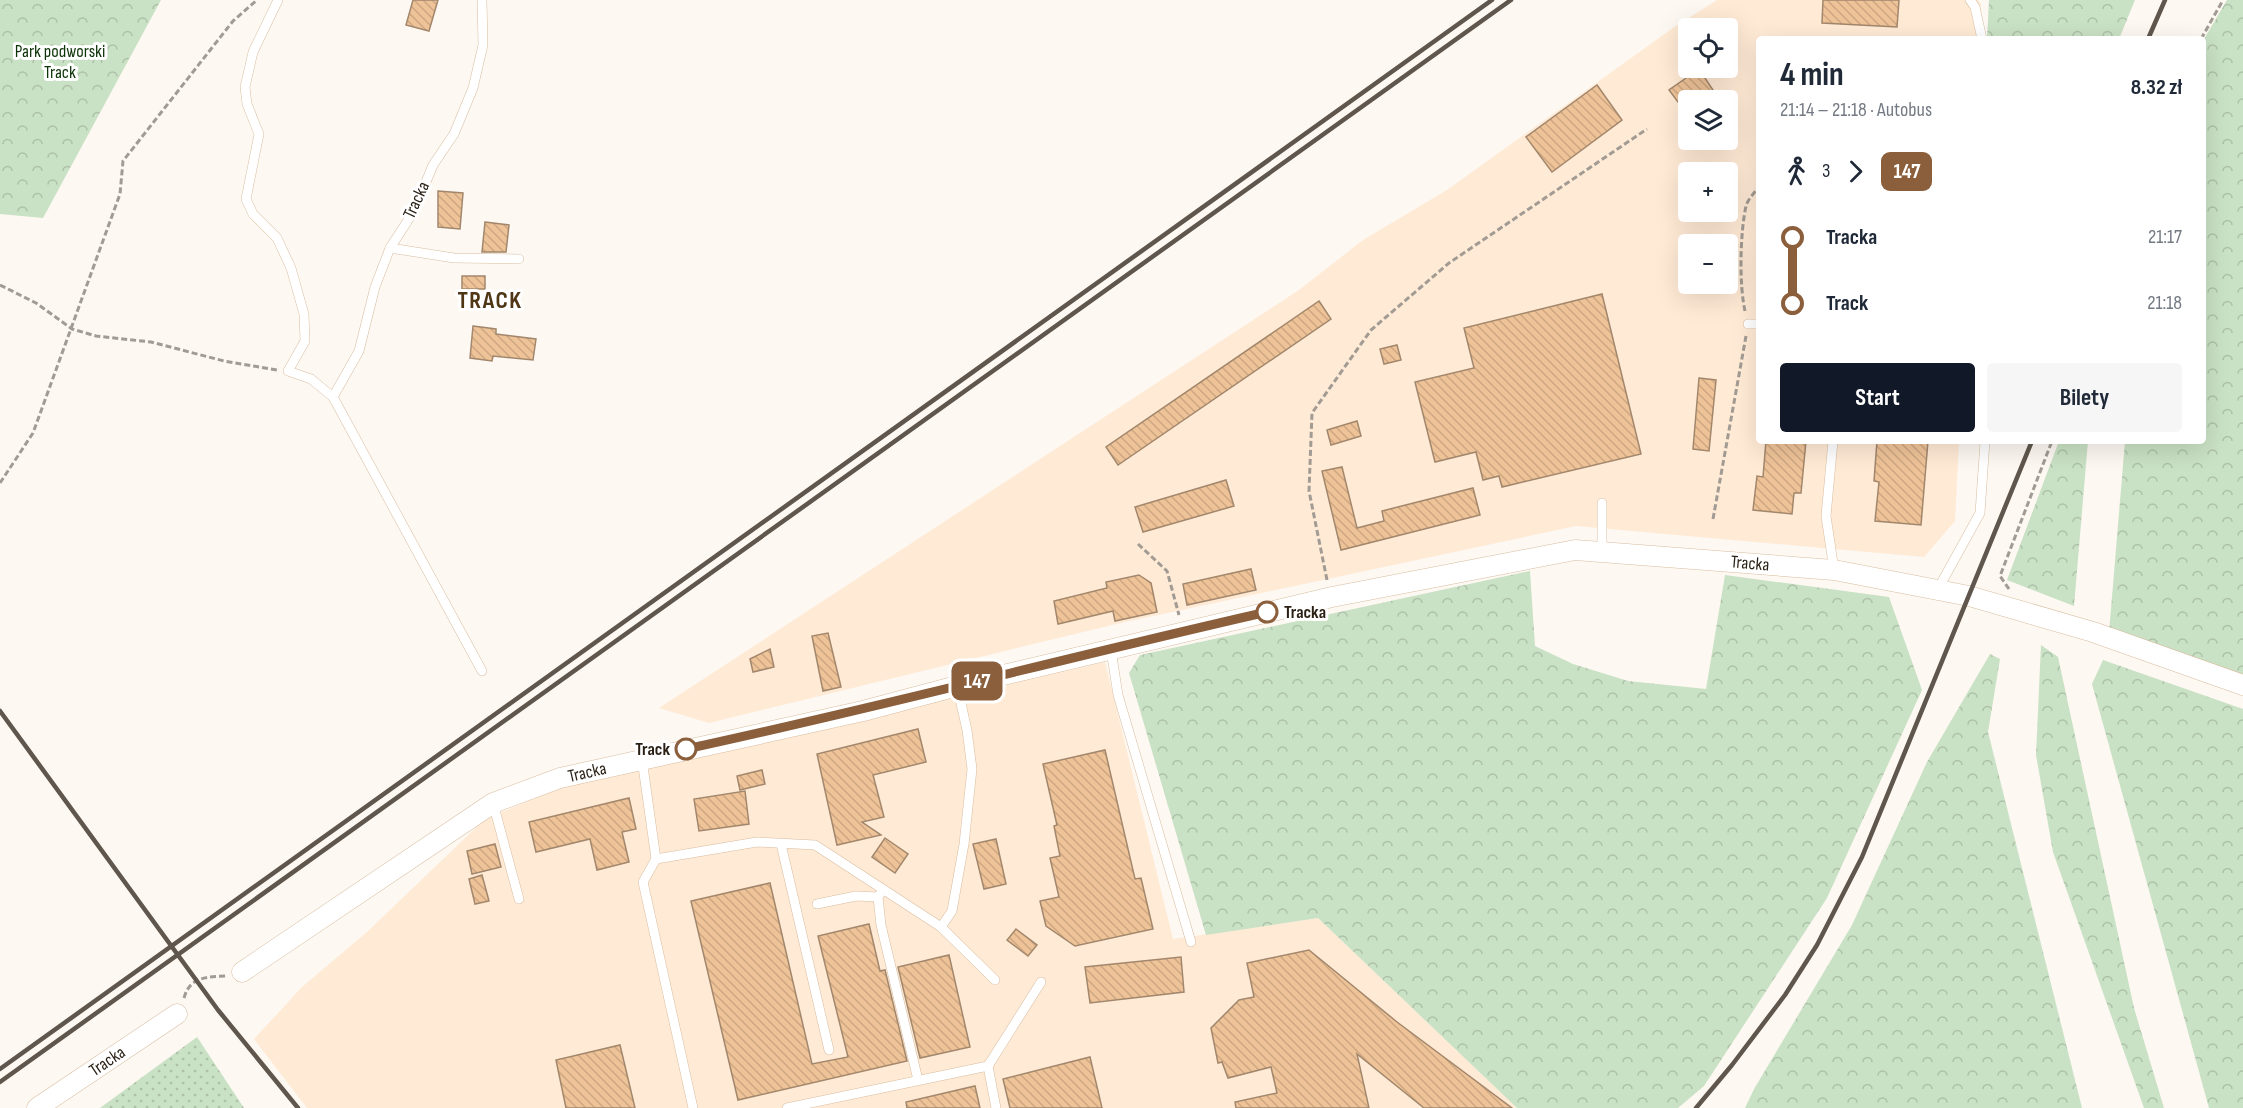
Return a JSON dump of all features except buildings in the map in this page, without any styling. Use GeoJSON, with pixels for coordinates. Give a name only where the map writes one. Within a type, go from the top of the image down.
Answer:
{"type":"FeatureCollection","features":[{"type":"Feature","properties":{"kind":"street","name":"Tracka"},"geometry":{"type":"LineString","coordinates":[[242,972],[493,803],[560,778],[863,711],[957,686],[1332,597],[1575,550],[1834,570],[1969,596],[2093,632],[2243,685]]}},
{"type":"Feature","properties":{"kind":"street","name":"Tracka"},"geometry":{"type":"LineString","coordinates":[[37,1108],[177,1014]]}},
{"type":"Feature","properties":{"kind":"lane"},"geometry":{"type":"LineString","coordinates":[[278,0],[253,52],[245,87],[247,104],[259,134],[246,199],[253,214],[277,238],[291,268],[304,314],[306,341],[288,371],[311,379],[333,397],[483,671]]}},
{"type":"Feature","properties":{"kind":"lane","name":"Tracka"},"geometry":{"type":"LineString","coordinates":[[333,397],[359,351],[375,288],[390,248],[414,211],[433,165],[454,134],[473,88],[483,45],[482,0]]}},
{"type":"Feature","properties":{"kind":"lane"},"geometry":{"type":"LineString","coordinates":[[1973,2],[1981,36]]}},
{"type":"Feature","properties":{"kind":"lane"},"geometry":{"type":"LineString","coordinates":[[390,248],[454,258],[519,259]]}},
{"type":"Feature","properties":{"kind":"lane"},"geometry":{"type":"LineString","coordinates":[[1748,324],[1756,324]]}},
{"type":"Feature","properties":{"kind":"lane"},"geometry":{"type":"LineString","coordinates":[[1833,444],[1826,516],[1834,570]]}},
{"type":"Feature","properties":{"kind":"lane"},"geometry":{"type":"LineString","coordinates":[[1937,591],[1980,513],[1985,444]]}},
{"type":"Feature","properties":{"kind":"lane"},"geometry":{"type":"LineString","coordinates":[[1602,503],[1602,551]]}},
{"type":"Feature","properties":{"kind":"lane"},"geometry":{"type":"LineString","coordinates":[[1111,650],[1118,695],[1191,942]]}},
{"type":"Feature","properties":{"kind":"lane"},"geometry":{"type":"LineString","coordinates":[[941,927],[952,911],[964,844],[972,769],[967,730],[957,686]]}},
{"type":"Feature","properties":{"kind":"lane"},"geometry":{"type":"LineString","coordinates":[[642,759],[656,859],[643,882],[693,1108]]}},
{"type":"Feature","properties":{"kind":"lane"},"geometry":{"type":"LineString","coordinates":[[493,803],[519,899]]}},
{"type":"Feature","properties":{"kind":"lane"},"geometry":{"type":"LineString","coordinates":[[656,859],[757,842],[815,845],[881,893],[941,927],[995,980]]}},
{"type":"Feature","properties":{"kind":"lane"},"geometry":{"type":"LineString","coordinates":[[781,844],[829,1050]]}},
{"type":"Feature","properties":{"kind":"lane"},"geometry":{"type":"LineString","coordinates":[[817,904],[881,893]]}},
{"type":"Feature","properties":{"kind":"lane"},"geometry":{"type":"LineString","coordinates":[[881,893],[881,924],[918,1080]]}},
{"type":"Feature","properties":{"kind":"lane"},"geometry":{"type":"LineString","coordinates":[[996,1108],[988,1066],[1041,982]]}},
{"type":"Feature","properties":{"kind":"lane"},"geometry":{"type":"LineString","coordinates":[[787,1108],[988,1066]]}},
{"type":"Feature","properties":{"kind":"path"},"geometry":{"type":"LineString","coordinates":[[0,483],[33,433],[120,194],[123,161],[233,21],[257,0]]}},
{"type":"Feature","properties":{"kind":"path"},"geometry":{"type":"LineString","coordinates":[[2203,36],[2223,0]]}},
{"type":"Feature","properties":{"kind":"path"},"geometry":{"type":"LineString","coordinates":[[1332,597],[1309,491],[1312,413],[1371,330],[1440,270],[1647,129]]}},
{"type":"Feature","properties":{"kind":"path"},"geometry":{"type":"LineString","coordinates":[[1713,519],[1748,324],[1743,300],[1746,203],[1756,191]]}},
{"type":"Feature","properties":{"kind":"path"},"geometry":{"type":"LineString","coordinates":[[0,285],[36,303],[72,329],[96,336],[151,342],[224,360],[288,371]]}},
{"type":"Feature","properties":{"kind":"path"},"geometry":{"type":"LineString","coordinates":[[2010,591],[2000,576],[2051,444]]}},
{"type":"Feature","properties":{"kind":"path"},"geometry":{"type":"LineString","coordinates":[[1138,544],[1167,571],[1184,632]]}},
{"type":"Feature","properties":{"kind":"path"},"geometry":{"type":"LineString","coordinates":[[177,1014],[185,993],[204,976],[223,976],[242,972]]}},
{"type":"Feature","properties":{"kind":"shaded area"},"geometry":{"type":"Polygon","coordinates":[[[1717,0],[1978,0],[1981,5],[1979,36],[1756,36],[1756,444],[1959,444],[1955,521],[1924,557],[1576,526],[1116,624],[709,723],[659,708],[1299,290],[1363,240],[1447,190],[1678,25],[1678,78],[1738,78],[1738,18],[1689,18],[1717,0]]]}},
{"type":"Feature","properties":{"kind":"shaded area"},"geometry":{"type":"Polygon","coordinates":[[[1105,662],[1173,939],[1318,918],[1517,1108],[307,1108],[254,1039],[302,987],[367,932],[485,819],[561,788],[1105,662]]]}},
{"type":"Feature","properties":{"kind":"green space","name":"Park podworski Track"},"geometry":{"type":"Polygon","coordinates":[[[0,0],[161,0],[43,218],[0,214],[0,0]]]}},
{"type":"Feature","properties":{"kind":"green space"},"geometry":{"type":"Polygon","coordinates":[[[1989,0],[2135,0],[2120,36],[1987,36],[1989,0]]]}},
{"type":"Feature","properties":{"kind":"green space"},"geometry":{"type":"Polygon","coordinates":[[[2227,0],[2243,0],[2243,683],[2109,633],[2125,444],[2206,444],[2206,36],[2227,0]]]}},
{"type":"Feature","properties":{"kind":"green space"},"geometry":{"type":"Polygon","coordinates":[[[2058,444],[2088,444],[2074,606],[2007,580],[2058,444]]]}},
{"type":"Feature","properties":{"kind":"green space"},"geometry":{"type":"Polygon","coordinates":[[[1530,571],[1535,646],[1573,664],[1628,681],[1706,689],[1725,575],[1889,597],[1922,690],[1827,898],[1704,1086],[1678,1108],[1517,1108],[1318,918],[1206,935],[1129,673],[1140,655],[1530,571]]]}},
{"type":"Feature","properties":{"kind":"green space"},"geometry":{"type":"Polygon","coordinates":[[[2041,645],[2058,657],[2134,1008],[2164,1108],[2144,1108],[2053,852],[2036,755],[2041,645]]]}},
{"type":"Feature","properties":{"kind":"green space"},"geometry":{"type":"Polygon","coordinates":[[[1990,654],[2000,659],[1988,732],[2082,1108],[1745,1108],[1754,1089],[1852,925],[1927,762],[1990,654]]]}},
{"type":"Feature","properties":{"kind":"green space"},"geometry":{"type":"Polygon","coordinates":[[[2103,660],[2243,709],[2243,1108],[2209,1108],[2092,684],[2103,660]]]}},
{"type":"Feature","properties":{"kind":"green space"},"geometry":{"type":"Polygon","coordinates":[[[197,1037],[244,1108],[100,1108],[197,1037]]]}},
{"type":"Feature","properties":{"kind":"railway"},"geometry":{"type":"LineString","coordinates":[[0,1069],[1492,0]]}},
{"type":"Feature","properties":{"kind":"railway"},"geometry":{"type":"LineString","coordinates":[[0,1082],[1511,0]]}},
{"type":"Feature","properties":{"kind":"railway"},"geometry":{"type":"LineString","coordinates":[[2149,36],[2165,0]]}},
{"type":"Feature","properties":{"kind":"railway"},"geometry":{"type":"LineString","coordinates":[[1696,1108],[1785,995],[1817,945],[1862,857],[2031,444]]}},
{"type":"Feature","properties":{"kind":"railway"},"geometry":{"type":"LineString","coordinates":[[0,711],[218,1010],[298,1108]]}},
{"type":"Feature","properties":{"kind":"bus line","name":"147"},"geometry":{"type":"LineString","coordinates":[[686,749],[863,711],[957,686],[1267,612]]}},
{"type":"Feature","properties":{"kind":"place","name":"Tracka"},"geometry":{"type":"Point","coordinates":[1267,612]}},
{"type":"Feature","properties":{"kind":"place","name":"Track"},"geometry":{"type":"Point","coordinates":[686,749]}},
{"type":"Feature","properties":{"kind":"district","name":"TRACK"},"geometry":{"type":"Point","coordinates":[490,300]}}]}
